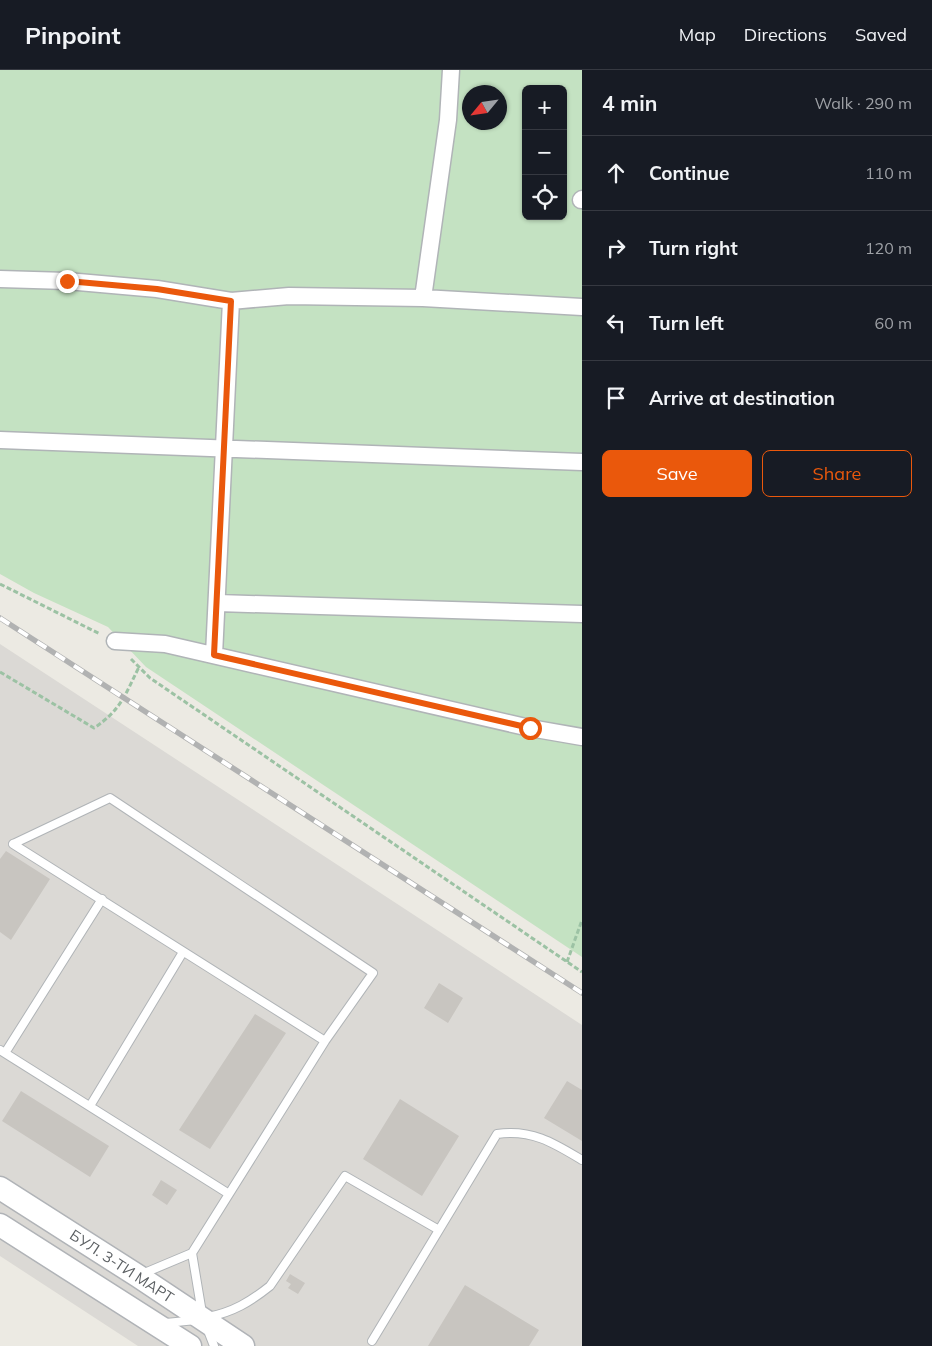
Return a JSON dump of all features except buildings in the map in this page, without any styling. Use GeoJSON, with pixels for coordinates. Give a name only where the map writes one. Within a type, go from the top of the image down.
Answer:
{"type":"FeatureCollection","features":[{"type":"Feature","properties":{"kind":"main road","name":"БУЛ. 3-ТИ МАРТ"},"geometry":{"type":"LineString","coordinates":[[0,1188],[203,1318],[243,1346]]}},
{"type":"Feature","properties":{"kind":"main road","name":"БУЛ. 3-ТИ МАРТ"},"geometry":{"type":"LineString","coordinates":[[0,1225],[190,1346]]}},
{"type":"Feature","properties":{"kind":"street"},"geometry":{"type":"LineString","coordinates":[[423,298],[448,120],[451,70]]}},
{"type":"Feature","properties":{"kind":"street"},"geometry":{"type":"LineString","coordinates":[[0,279],[67,281],[157,289],[231,301],[289,296],[423,298],[582,307]]}},
{"type":"Feature","properties":{"kind":"street"},"geometry":{"type":"LineString","coordinates":[[214,655],[218,603],[223,448],[231,301]]}},
{"type":"Feature","properties":{"kind":"street"},"geometry":{"type":"LineString","coordinates":[[0,440],[582,462]]}},
{"type":"Feature","properties":{"kind":"street"},"geometry":{"type":"LineString","coordinates":[[218,603],[582,614]]}},
{"type":"Feature","properties":{"kind":"street"},"geometry":{"type":"LineString","coordinates":[[115,641],[165,644],[521,726],[582,737]]}},
{"type":"Feature","properties":{"kind":"lane"},"geometry":{"type":"LineString","coordinates":[[138,1276],[192,1253],[325,1041],[373,973],[110,798],[13,844],[325,1041]]}},
{"type":"Feature","properties":{"kind":"lane"},"geometry":{"type":"LineString","coordinates":[[102,899],[3,1051],[229,1194]]}},
{"type":"Feature","properties":{"kind":"lane"},"geometry":{"type":"LineString","coordinates":[[90,1106],[183,952]]}},
{"type":"Feature","properties":{"kind":"lane"},"geometry":{"type":"LineString","coordinates":[[372,1340],[497,1134],[509,1132],[546,1138],[582,1160]]}},
{"type":"Feature","properties":{"kind":"lane"},"geometry":{"type":"LineString","coordinates":[[154,1322],[170,1324],[203,1318],[237,1309],[253,1300],[270,1286],[345,1176],[439,1230]]}},
{"type":"Feature","properties":{"kind":"lane"},"geometry":{"type":"LineString","coordinates":[[192,1253],[203,1318],[214,1346]]}},
{"type":"Feature","properties":{"kind":"path"},"geometry":{"type":"LineString","coordinates":[[0,584],[26,599],[115,641],[150,678],[582,972]]}},
{"type":"Feature","properties":{"kind":"path"},"geometry":{"type":"LineString","coordinates":[[0,672],[94,728],[111,717],[124,699],[139,667]]}},
{"type":"Feature","properties":{"kind":"path"},"geometry":{"type":"LineString","coordinates":[[567,962],[582,920]]}},
{"type":"Feature","properties":{"kind":"shaded area"},"geometry":{"type":"Polygon","coordinates":[[[0,644],[582,1025],[582,1346],[138,1346],[0,1256],[0,644]]]}},
{"type":"Feature","properties":{"kind":"green space"},"geometry":{"type":"Polygon","coordinates":[[[0,70],[582,70],[582,957],[146,667],[108,627],[34,593],[0,574],[0,70]]]}},
{"type":"Feature","properties":{"kind":"railway"},"geometry":{"type":"LineString","coordinates":[[0,618],[582,993]]}},
{"type":"Feature","properties":{"kind":"route"},"geometry":{"type":"LineString","coordinates":[[67,281],[157,289],[210,296],[231,301],[223,448],[218,603],[214,655],[530,728]]}}]}
